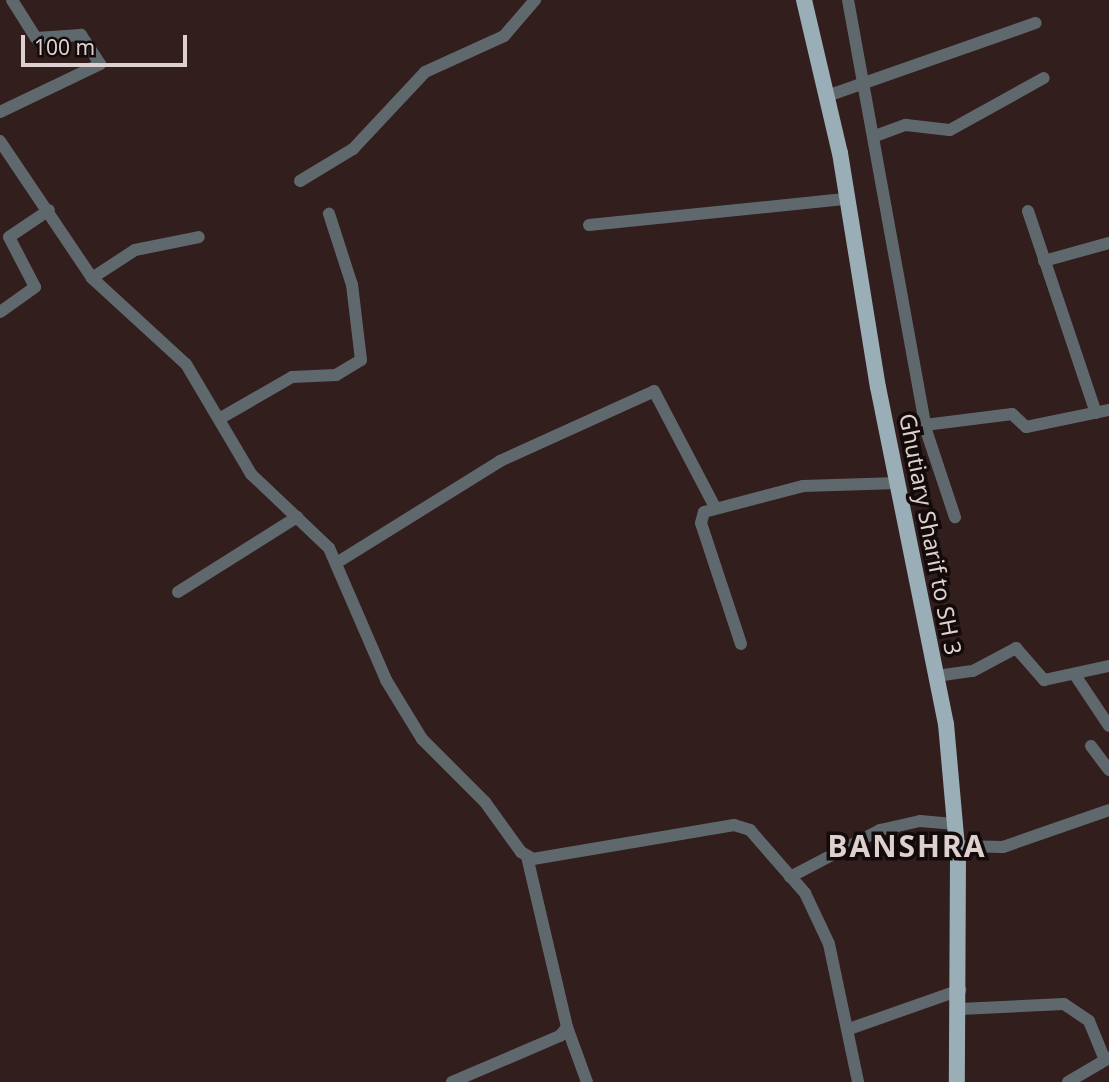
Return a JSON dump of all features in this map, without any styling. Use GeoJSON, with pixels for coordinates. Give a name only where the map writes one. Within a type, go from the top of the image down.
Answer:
{"type":"FeatureCollection","features":[{"type":"Feature","properties":{"kind":"main road","name":"Ghutiary Sharif to SH 3"},"geometry":{"type":"LineString","coordinates":[[804,0],[831,94],[847,199],[898,482],[936,676],[958,846],[960,1009],[957,1082]]}},
{"type":"Feature","properties":{"kind":"street"},"geometry":{"type":"LineString","coordinates":[[0,112],[100,64],[81,35],[36,38],[12,0]]}},
{"type":"Feature","properties":{"kind":"street"},"geometry":{"type":"LineString","coordinates":[[300,181],[353,149],[425,72],[504,36],[535,0]]}},
{"type":"Feature","properties":{"kind":"street"},"geometry":{"type":"LineString","coordinates":[[848,0],[860,83],[875,136],[925,425],[955,517]]}},
{"type":"Feature","properties":{"kind":"street"},"geometry":{"type":"LineString","coordinates":[[831,94],[1035,23]]}},
{"type":"Feature","properties":{"kind":"street"},"geometry":{"type":"LineString","coordinates":[[875,136],[906,125],[950,130],[1044,78]]}},
{"type":"Feature","properties":{"kind":"street"},"geometry":{"type":"LineString","coordinates":[[0,141],[49,210],[92,278],[186,364],[251,474],[297,517],[338,562],[375,657],[422,739],[485,802],[527,857],[567,1027],[587,1082]]}},
{"type":"Feature","properties":{"kind":"street"},"geometry":{"type":"LineString","coordinates":[[589,225],[847,199]]}},
{"type":"Feature","properties":{"kind":"street"},"geometry":{"type":"LineString","coordinates":[[0,312],[35,287],[9,237],[49,210]]}},
{"type":"Feature","properties":{"kind":"street"},"geometry":{"type":"LineString","coordinates":[[925,425],[1012,414],[1026,427],[1102,412],[1044,261],[1028,211]]}},
{"type":"Feature","properties":{"kind":"street"},"geometry":{"type":"LineString","coordinates":[[219,419],[292,377],[335,375],[361,360],[352,285],[329,214]]}},
{"type":"Feature","properties":{"kind":"street"},"geometry":{"type":"LineString","coordinates":[[92,278],[135,250],[200,237]]}},
{"type":"Feature","properties":{"kind":"street"},"geometry":{"type":"LineString","coordinates":[[1044,261],[1109,243]]}},
{"type":"Feature","properties":{"kind":"street"},"geometry":{"type":"LineString","coordinates":[[338,562],[488,467],[654,391],[715,508]]}},
{"type":"Feature","properties":{"kind":"street"},"geometry":{"type":"LineString","coordinates":[[741,643],[701,523],[704,512],[803,486],[898,482]]}},
{"type":"Feature","properties":{"kind":"street"},"geometry":{"type":"LineString","coordinates":[[178,592],[297,517]]}},
{"type":"Feature","properties":{"kind":"street"},"geometry":{"type":"LineString","coordinates":[[936,676],[973,671],[1016,648],[1044,680],[1065,678],[1109,666]]}},
{"type":"Feature","properties":{"kind":"street"},"geometry":{"type":"LineString","coordinates":[[1065,678],[1109,726]]}},
{"type":"Feature","properties":{"kind":"street"},"geometry":{"type":"LineString","coordinates":[[1091,746],[1109,771]]}},
{"type":"Feature","properties":{"kind":"street"},"geometry":{"type":"LineString","coordinates":[[958,846],[1003,847],[1109,810]]}},
{"type":"Feature","properties":{"kind":"street"},"geometry":{"type":"LineString","coordinates":[[790,877],[880,830],[920,821],[956,824]]}},
{"type":"Feature","properties":{"kind":"street"},"geometry":{"type":"LineString","coordinates":[[527,857],[734,825],[750,830],[790,877],[829,944],[858,1082]]}},
{"type":"Feature","properties":{"kind":"street"},"geometry":{"type":"LineString","coordinates":[[849,1029],[960,990]]}},
{"type":"Feature","properties":{"kind":"street"},"geometry":{"type":"LineString","coordinates":[[960,1009],[1064,1004],[1090,1021],[1107,1059],[1068,1082]]}},
{"type":"Feature","properties":{"kind":"street"},"geometry":{"type":"LineString","coordinates":[[453,1082],[560,1036],[567,1027]]}},
{"type":"Feature","properties":{"kind":"district","name":"BANSHRA"},"geometry":{"type":"Point","coordinates":[907,846]}}]}
